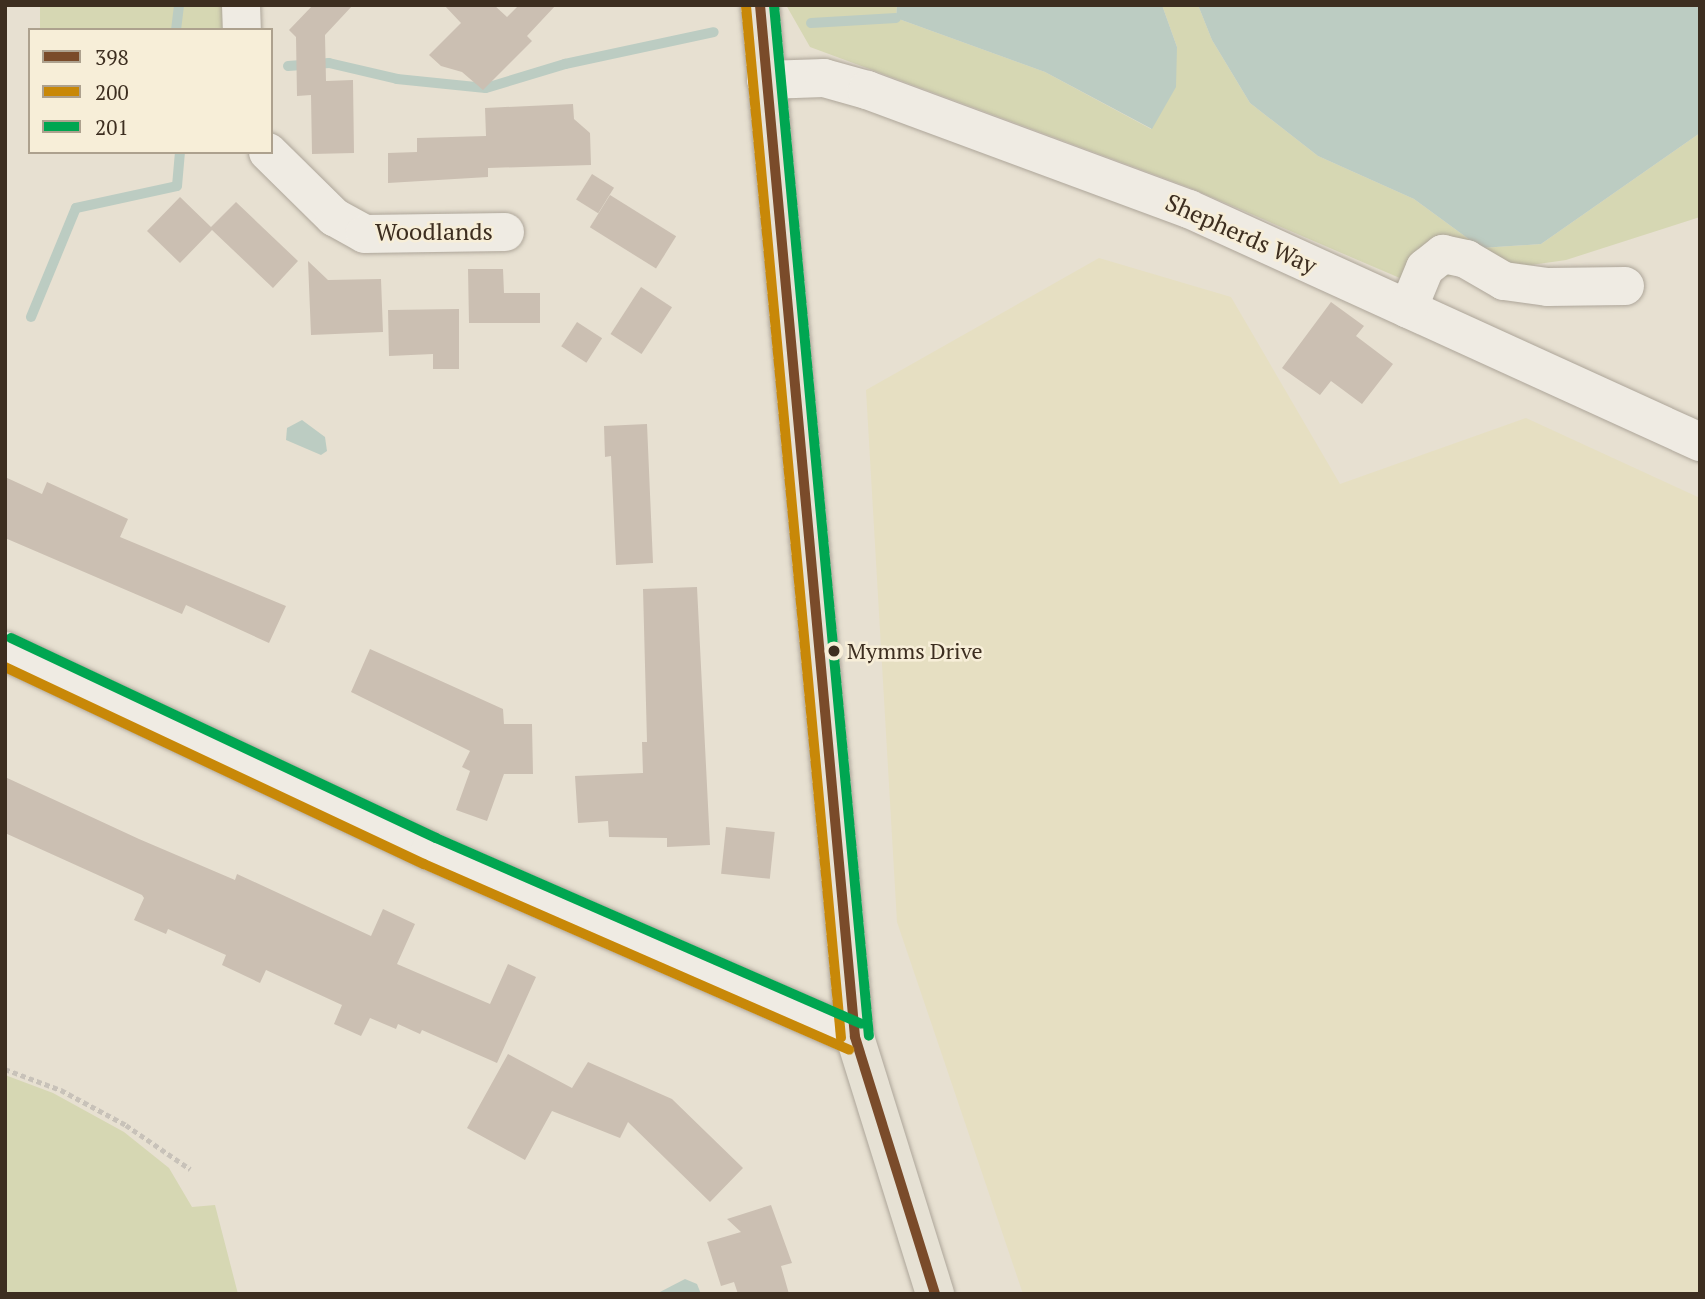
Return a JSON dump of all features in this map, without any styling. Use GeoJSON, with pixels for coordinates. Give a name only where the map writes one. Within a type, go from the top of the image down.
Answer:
{"type":"FeatureCollection","features":[{"type":"Feature","properties":{"kind":"main road"},"geometry":{"type":"LineString","coordinates":[[760,5],[855,1037],[935,1294]]}},
{"type":"Feature","properties":{"kind":"street"},"geometry":{"type":"LineString","coordinates":[[241,5],[242,28]]}},
{"type":"Feature","properties":{"kind":"street","name":"Shepherds Way"},"geometry":{"type":"LineString","coordinates":[[766,80],[824,78],[951,118],[1189,209],[1700,442]]}},
{"type":"Feature","properties":{"kind":"street","name":"Woodlands"},"geometry":{"type":"LineString","coordinates":[[270,154],[334,218],[365,234],[505,232]]}},
{"type":"Feature","properties":{"kind":"street"},"geometry":{"type":"LineString","coordinates":[[1408,309],[1425,268],[1443,254],[1466,259],[1504,281],[1548,287],[1625,286]]}},
{"type":"Feature","properties":{"kind":"street"},"geometry":{"type":"LineString","coordinates":[[5,651],[430,851],[855,1037]]}},
{"type":"Feature","properties":{"kind":"path"},"geometry":{"type":"LineString","coordinates":[[5,1069],[61,1090],[126,1125],[190,1168]]}},
{"type":"Feature","properties":{"kind":"shaded area"},"geometry":{"type":"Polygon","coordinates":[[[897,5],[1162,5],[1177,47],[1176,87],[1152,129],[1045,72],[896,18],[897,5]]]}},
{"type":"Feature","properties":{"kind":"shaded area"},"geometry":{"type":"Polygon","coordinates":[[[1198,5],[1700,5],[1700,133],[1541,244],[1481,248],[1414,199],[1318,156],[1250,103],[1212,40],[1198,5]]]}},
{"type":"Feature","properties":{"kind":"shaded area"},"geometry":{"type":"Polygon","coordinates":[[[1099,258],[1231,297],[1340,484],[1526,418],[1700,498],[1700,1294],[1023,1294],[897,922],[866,390],[1099,258]]]}},
{"type":"Feature","properties":{"kind":"shaded area"},"geometry":{"type":"Polygon","coordinates":[[[302,420],[325,437],[327,451],[321,455],[286,440],[287,428],[302,420]]]}},
{"type":"Feature","properties":{"kind":"shaded area"},"geometry":{"type":"Polygon","coordinates":[[[685,1279],[697,1284],[701,1294],[656,1294],[685,1279]]]}},
{"type":"Feature","properties":{"kind":"green space"},"geometry":{"type":"Polygon","coordinates":[[[40,5],[224,5],[224,28],[40,28],[40,5]]]}},
{"type":"Feature","properties":{"kind":"green space"},"geometry":{"type":"Polygon","coordinates":[[[786,5],[897,5],[896,18],[1045,72],[1151,129],[1177,47],[1162,5],[1198,5],[1212,40],[1250,103],[1318,156],[1414,199],[1481,248],[1541,244],[1700,133],[1700,217],[1566,260],[1409,282],[1188,187],[810,47],[786,5]]]}},
{"type":"Feature","properties":{"kind":"green space"},"geometry":{"type":"Polygon","coordinates":[[[5,1075],[53,1093],[124,1132],[169,1168],[192,1207],[215,1205],[238,1294],[5,1294],[5,1075]]]}},
{"type":"Feature","properties":{"kind":"building"},"geometry":{"type":"Polygon","coordinates":[[[313,5],[353,5],[325,35],[326,81],[353,80],[354,153],[312,154],[311,95],[297,96],[296,37],[289,30],[313,5]]]}},
{"type":"Feature","properties":{"kind":"building"},"geometry":{"type":"Polygon","coordinates":[[[444,5],[494,5],[507,17],[519,5],[556,5],[527,36],[532,41],[483,90],[462,72],[441,66],[429,55],[461,23],[444,5]]]}},
{"type":"Feature","properties":{"kind":"building"},"geometry":{"type":"Polygon","coordinates":[[[573,104],[574,119],[590,133],[591,165],[488,168],[488,177],[388,183],[388,153],[417,152],[417,138],[486,136],[485,108],[573,104]]]}},
{"type":"Feature","properties":{"kind":"building"},"geometry":{"type":"Polygon","coordinates":[[[592,174],[614,188],[598,213],[576,199],[592,174]]]}},
{"type":"Feature","properties":{"kind":"building"},"geometry":{"type":"Polygon","coordinates":[[[610,195],[676,236],[656,269],[590,227],[610,195]]]}},
{"type":"Feature","properties":{"kind":"building"},"geometry":{"type":"Polygon","coordinates":[[[180,197],[211,227],[236,202],[298,261],[273,288],[212,230],[180,263],[147,231],[180,197]]]}},
{"type":"Feature","properties":{"kind":"building"},"geometry":{"type":"Polygon","coordinates":[[[308,261],[328,280],[381,279],[383,332],[311,335],[308,261]]]}},
{"type":"Feature","properties":{"kind":"building"},"geometry":{"type":"Polygon","coordinates":[[[468,269],[503,269],[504,293],[540,293],[540,323],[469,323],[468,269]]]}},
{"type":"Feature","properties":{"kind":"building"},"geometry":{"type":"Polygon","coordinates":[[[641,287],[672,307],[642,354],[611,334],[641,287]]]}},
{"type":"Feature","properties":{"kind":"building"},"geometry":{"type":"Polygon","coordinates":[[[1331,302],[1364,326],[1356,336],[1393,364],[1362,404],[1331,381],[1320,395],[1282,368],[1331,302]]]}},
{"type":"Feature","properties":{"kind":"building"},"geometry":{"type":"Polygon","coordinates":[[[459,309],[459,369],[433,369],[433,354],[389,356],[388,310],[459,309]]]}},
{"type":"Feature","properties":{"kind":"building"},"geometry":{"type":"Polygon","coordinates":[[[577,322],[602,338],[586,363],[561,346],[577,322]]]}},
{"type":"Feature","properties":{"kind":"building"},"geometry":{"type":"Polygon","coordinates":[[[647,424],[653,563],[616,565],[611,456],[605,457],[604,426],[647,424]]]}},
{"type":"Feature","properties":{"kind":"building"},"geometry":{"type":"Polygon","coordinates":[[[5,477],[42,494],[47,482],[128,519],[120,537],[286,606],[269,643],[186,605],[182,614],[5,538],[5,477]]]}},
{"type":"Feature","properties":{"kind":"building"},"geometry":{"type":"Polygon","coordinates":[[[697,587],[710,845],[667,847],[667,838],[609,837],[608,821],[578,823],[575,776],[643,773],[642,742],[647,742],[643,589],[697,587]]]}},
{"type":"Feature","properties":{"kind":"building"},"geometry":{"type":"Polygon","coordinates":[[[370,649],[503,709],[504,724],[532,724],[533,774],[504,774],[487,821],[456,810],[470,771],[462,767],[470,751],[351,692],[370,649]]]}},
{"type":"Feature","properties":{"kind":"building"},"geometry":{"type":"Polygon","coordinates":[[[5,777],[235,880],[237,874],[371,936],[383,909],[415,924],[397,964],[490,1004],[508,964],[536,977],[497,1063],[422,1030],[420,1034],[398,1024],[396,1029],[370,1018],[361,1036],[334,1024],[342,1005],[266,970],[260,983],[222,965],[226,955],[168,929],[166,934],[134,920],[144,898],[142,895],[5,833],[5,777]]]}},
{"type":"Feature","properties":{"kind":"building"},"geometry":{"type":"Polygon","coordinates":[[[726,827],[775,832],[770,879],[721,874],[726,827]]]}},
{"type":"Feature","properties":{"kind":"building"},"geometry":{"type":"Polygon","coordinates":[[[508,1054],[572,1088],[588,1062],[672,1099],[743,1168],[710,1202],[628,1122],[620,1138],[552,1111],[525,1160],[467,1128],[508,1054]]]}},
{"type":"Feature","properties":{"kind":"building"},"geometry":{"type":"Polygon","coordinates":[[[771,1205],[792,1263],[781,1266],[789,1294],[738,1294],[734,1282],[721,1286],[707,1242],[741,1232],[727,1219],[771,1205]]]}},
{"type":"Feature","properties":{"kind":"waterway"},"geometry":{"type":"LineString","coordinates":[[176,28],[179,5]]}},
{"type":"Feature","properties":{"kind":"waterway"},"geometry":{"type":"LineString","coordinates":[[811,23],[896,18]]}},
{"type":"Feature","properties":{"kind":"waterway"},"geometry":{"type":"LineString","coordinates":[[288,66],[329,63],[397,79],[486,88],[565,64],[714,32]]}},
{"type":"Feature","properties":{"kind":"waterway"},"geometry":{"type":"LineString","coordinates":[[31,317],[76,208],[177,186],[180,154]]}},
{"type":"Feature","properties":{"kind":"transit line","name":"398"},"geometry":{"type":"LineString","coordinates":[[760,5],[855,1037],[935,1294]]}},
{"type":"Feature","properties":{"kind":"transit line","name":"201"},"geometry":{"type":"LineString","coordinates":[[774,5],[869,1036]]}},
{"type":"Feature","properties":{"kind":"transit line","name":"200"},"geometry":{"type":"LineString","coordinates":[[746,6],[841,1038]]}},
{"type":"Feature","properties":{"kind":"transit line","name":"201"},"geometry":{"type":"LineString","coordinates":[[11,638],[436,838],[861,1024]]}},
{"type":"Feature","properties":{"kind":"transit line","name":"200"},"geometry":{"type":"LineString","coordinates":[[5,667],[424,864],[849,1050]]}},
{"type":"Feature","properties":{"kind":"place","name":"Mymms Drive"},"geometry":{"type":"Point","coordinates":[834,651]}}]}
